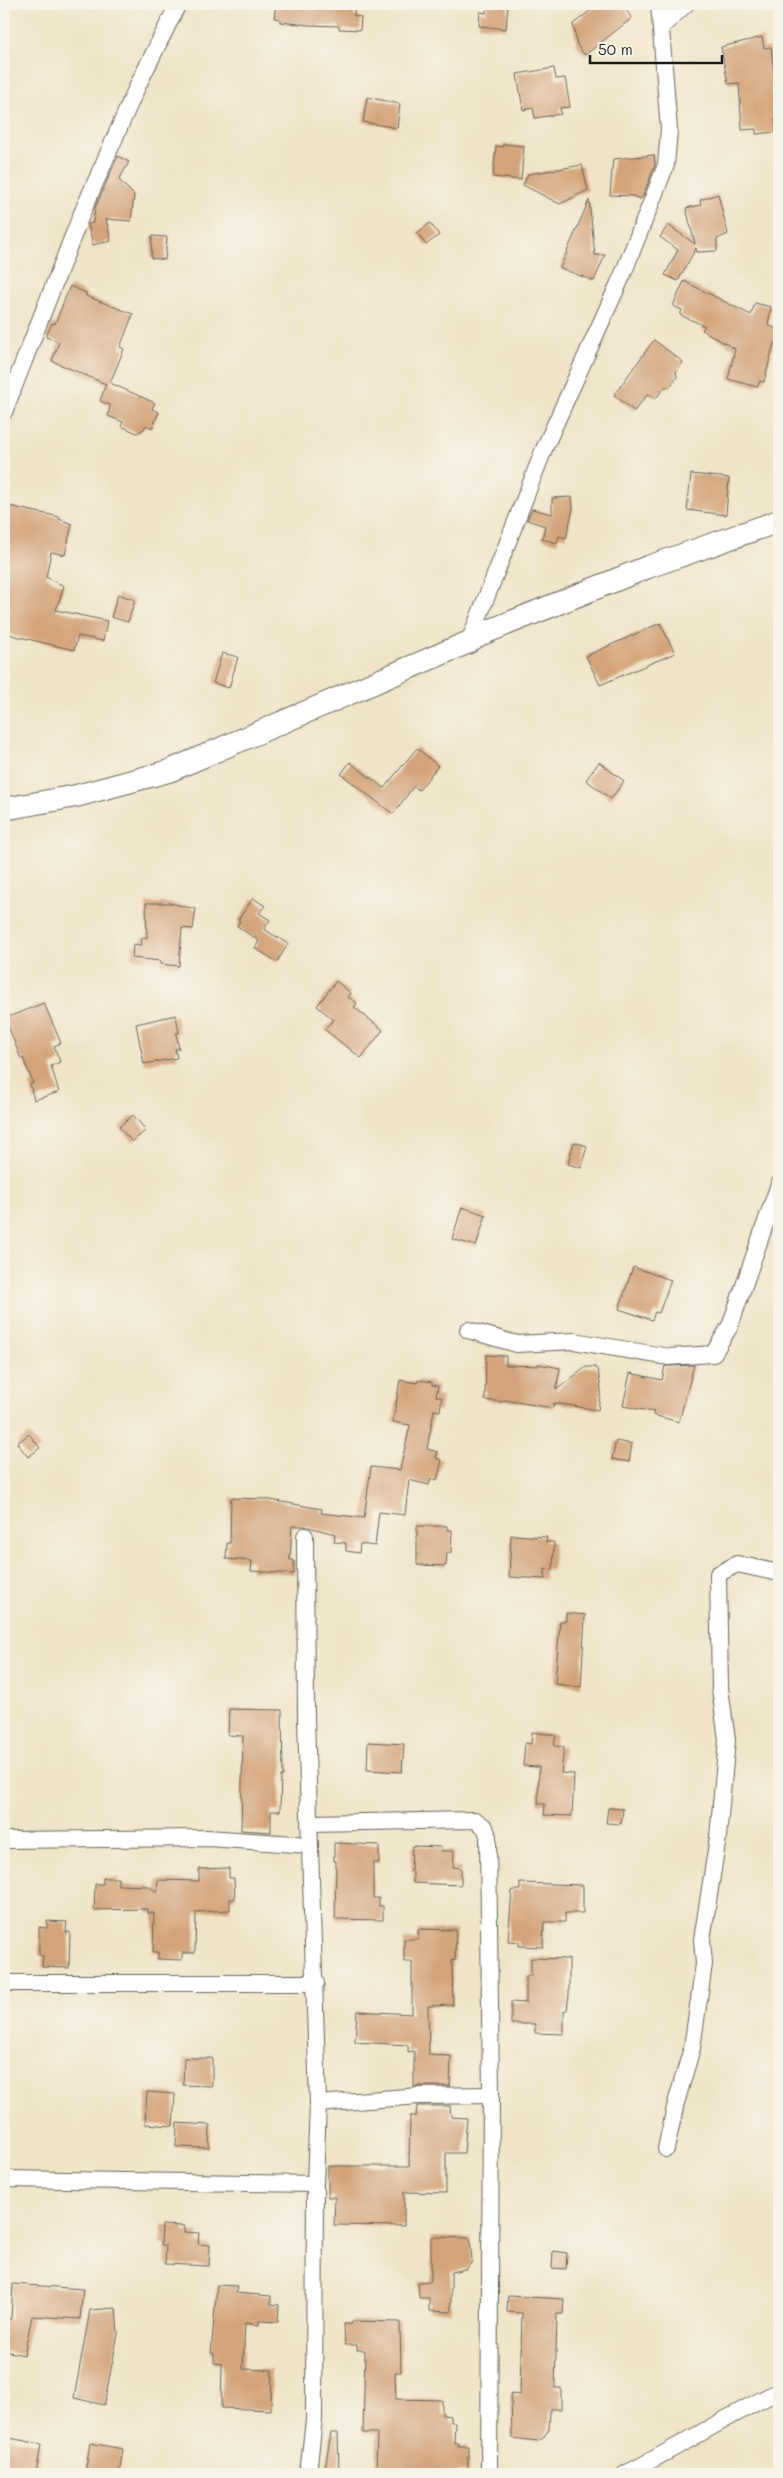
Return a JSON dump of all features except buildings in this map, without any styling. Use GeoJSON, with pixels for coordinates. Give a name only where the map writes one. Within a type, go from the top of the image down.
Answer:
{"type":"FeatureCollection","features":[{"type":"Feature","properties":{"kind":"street"},"geometry":{"type":"LineString","coordinates":[[4,412],[82,213],[137,87],[178,4]]}},
{"type":"Feature","properties":{"kind":"street"},"geometry":{"type":"LineString","coordinates":[[469,642],[544,449],[623,274],[666,165],[669,130],[659,4]]}},
{"type":"Feature","properties":{"kind":"street"},"geometry":{"type":"LineString","coordinates":[[661,27],[686,4]]}},
{"type":"Feature","properties":{"kind":"street"},"geometry":{"type":"LineString","coordinates":[[4,809],[76,796],[169,771],[469,642],[480,635],[648,567],[779,521]]}},
{"type":"Feature","properties":{"kind":"street"},"geometry":{"type":"LineString","coordinates":[[468,1330],[517,1344],[574,1341],[670,1358],[713,1354],[730,1326],[779,1184]]}},
{"type":"Feature","properties":{"kind":"street"},"geometry":{"type":"LineString","coordinates":[[305,1536],[308,1823],[316,1983],[318,2104],[315,2184],[314,2419],[308,2474]]}},
{"type":"Feature","properties":{"kind":"street"},"geometry":{"type":"LineString","coordinates":[[666,2149],[676,2103],[692,2048],[704,1964],[702,1940],[718,1837],[727,1740],[720,1688],[718,1574],[736,1564],[779,1573]]}},
{"type":"Feature","properties":{"kind":"street"},"geometry":{"type":"LineString","coordinates":[[308,1823],[475,1820],[485,1827],[488,1836],[491,2096],[489,2474]]}},
{"type":"Feature","properties":{"kind":"street"},"geometry":{"type":"LineString","coordinates":[[4,1840],[208,1838],[309,1845]]}},
{"type":"Feature","properties":{"kind":"street"},"geometry":{"type":"LineString","coordinates":[[4,1983],[316,1983]]}},
{"type":"Feature","properties":{"kind":"street"},"geometry":{"type":"LineString","coordinates":[[318,2104],[419,2096],[491,2096]]}},
{"type":"Feature","properties":{"kind":"street"},"geometry":{"type":"LineString","coordinates":[[4,2180],[315,2184]]}},
{"type":"Feature","properties":{"kind":"street"},"geometry":{"type":"LineString","coordinates":[[625,2474],[678,2448],[732,2414],[779,2391]]}}]}
